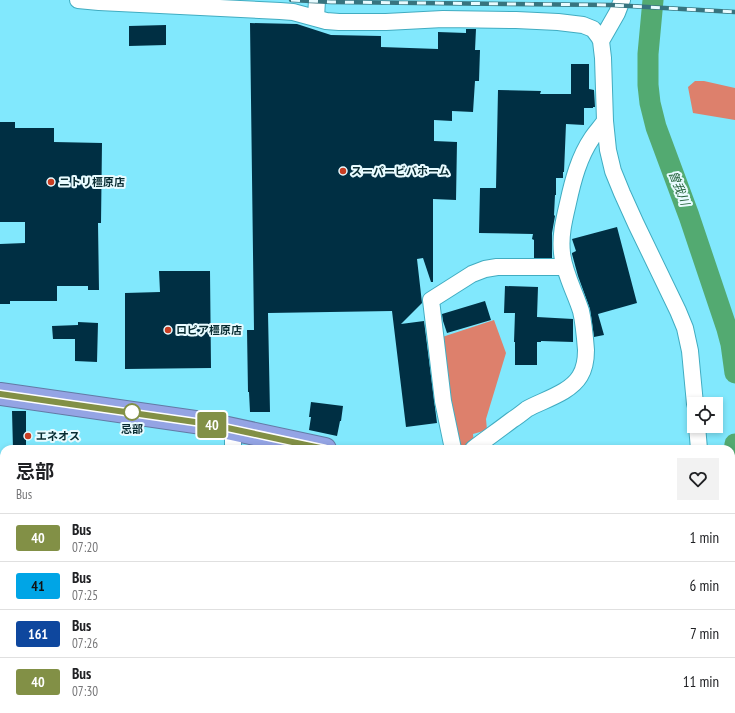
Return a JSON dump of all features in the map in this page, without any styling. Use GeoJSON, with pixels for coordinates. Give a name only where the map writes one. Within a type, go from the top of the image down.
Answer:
{"type":"FeatureCollection","features":[{"type":"Feature","properties":{"kind":"highway"},"geometry":{"type":"LineString","coordinates":[[0,394],[193,421],[209,424],[233,439],[288,445]]}},
{"type":"Feature","properties":{"kind":"street"},"geometry":{"type":"LineString","coordinates":[[78,0],[294,12],[326,21],[339,22],[386,22],[443,19],[523,20],[583,25],[592,29],[601,41],[608,150],[622,193],[685,328],[690,351],[694,397]]}},
{"type":"Feature","properties":{"kind":"street"},"geometry":{"type":"LineString","coordinates":[[316,18],[317,0]]}},
{"type":"Feature","properties":{"kind":"street"},"geometry":{"type":"LineString","coordinates":[[601,41],[618,13],[622,0]]}},
{"type":"Feature","properties":{"kind":"street"},"geometry":{"type":"LineString","coordinates":[[478,445],[525,410],[561,393],[580,377],[584,367],[586,358],[584,324],[562,255],[562,228],[575,174],[582,154],[605,121]]}},
{"type":"Feature","properties":{"kind":"street"},"geometry":{"type":"LineString","coordinates":[[452,445],[444,401],[432,300],[472,274],[485,269],[497,267],[565,267]]}},
{"type":"Feature","properties":{"kind":"street"},"geometry":{"type":"LineString","coordinates":[[698,433],[699,445]]}},
{"type":"Feature","properties":{"kind":"shaded area"},"geometry":{"type":"Polygon","coordinates":[[[695,81],[704,81],[735,88],[735,120],[693,113],[688,87],[695,81]]]}},
{"type":"Feature","properties":{"kind":"shaded area"},"geometry":{"type":"Polygon","coordinates":[[[494,320],[506,353],[486,419],[487,430],[473,434],[474,444],[449,445],[430,341],[494,320]]]}},
{"type":"Feature","properties":{"kind":"building","name":"スーパービバホーム"},"geometry":{"type":"Polygon","coordinates":[[[250,23],[297,24],[331,35],[381,36],[381,47],[438,49],[438,32],[466,33],[466,29],[476,29],[475,50],[480,50],[479,81],[475,81],[473,112],[452,111],[452,121],[434,120],[434,141],[457,142],[456,200],[433,199],[433,282],[431,282],[423,258],[417,259],[422,303],[401,324],[424,321],[437,423],[406,427],[392,311],[268,313],[270,412],[250,412],[248,392],[247,330],[254,330],[250,23]]]}},
{"type":"Feature","properties":{"kind":"building"},"geometry":{"type":"Polygon","coordinates":[[[166,25],[166,45],[129,46],[129,26],[166,25]]]}},
{"type":"Feature","properties":{"kind":"building"},"geometry":{"type":"Polygon","coordinates":[[[571,64],[589,64],[589,89],[594,90],[595,107],[584,108],[584,125],[566,124],[563,178],[556,178],[555,216],[552,233],[552,258],[534,258],[534,240],[532,239],[533,234],[479,233],[480,188],[496,188],[498,90],[541,91],[540,94],[571,94],[571,64]]]}},
{"type":"Feature","properties":{"kind":"building"},"geometry":{"type":"Polygon","coordinates":[[[0,122],[15,122],[15,128],[54,128],[54,142],[102,143],[101,223],[98,223],[99,290],[88,290],[88,286],[57,286],[57,301],[10,301],[10,304],[0,304],[0,244],[25,243],[25,222],[0,222],[0,122]]]}},
{"type":"Feature","properties":{"kind":"building"},"geometry":{"type":"Polygon","coordinates":[[[617,227],[637,303],[598,314],[604,335],[594,337],[590,309],[572,254],[576,251],[572,239],[617,227]]]}},
{"type":"Feature","properties":{"kind":"building","name":"ロピア橿原店"},"geometry":{"type":"Polygon","coordinates":[[[159,271],[210,271],[211,368],[125,369],[125,293],[160,292],[159,271]]]}},
{"type":"Feature","properties":{"kind":"building"},"geometry":{"type":"Polygon","coordinates":[[[505,286],[538,287],[537,317],[573,319],[573,342],[537,342],[537,365],[515,365],[515,313],[504,313],[505,286]]]}},
{"type":"Feature","properties":{"kind":"building"},"geometry":{"type":"Polygon","coordinates":[[[485,301],[491,320],[447,333],[442,314],[485,301]]]}},
{"type":"Feature","properties":{"kind":"building"},"geometry":{"type":"Polygon","coordinates":[[[78,322],[98,323],[97,362],[75,361],[75,339],[53,339],[52,326],[78,325],[78,322]]]}},
{"type":"Feature","properties":{"kind":"building"},"geometry":{"type":"Polygon","coordinates":[[[311,402],[343,406],[337,436],[309,430],[311,402]]]}},
{"type":"Feature","properties":{"kind":"building"},"geometry":{"type":"Polygon","coordinates":[[[12,411],[26,411],[26,445],[13,445],[12,411]]]}},
{"type":"Feature","properties":{"kind":"waterway","name":"曽我川"},"geometry":{"type":"LineString","coordinates":[[653,0],[648,54],[648,85],[650,103],[656,127],[689,216],[727,329],[731,344],[735,373]]}},
{"type":"Feature","properties":{"kind":"railway"},"geometry":{"type":"LineString","coordinates":[[291,0],[331,2],[612,5],[735,12]]}},
{"type":"Feature","properties":{"kind":"bus line","name":"40"},"geometry":{"type":"LineString","coordinates":[[0,394],[209,424],[306,445]]}},
{"type":"Feature","properties":{"kind":"place","name":"スーパービバホーム"},"geometry":{"type":"Point","coordinates":[343,171]}},
{"type":"Feature","properties":{"kind":"place","name":"ニトリ橿原店"},"geometry":{"type":"Point","coordinates":[51,182]}},
{"type":"Feature","properties":{"kind":"place","name":"ロピア橿原店"},"geometry":{"type":"Point","coordinates":[168,330]}},
{"type":"Feature","properties":{"kind":"place","name":"忌部"},"geometry":{"type":"Point","coordinates":[132,412]}},
{"type":"Feature","properties":{"kind":"place","name":"エネオス"},"geometry":{"type":"Point","coordinates":[28,436]}}]}
